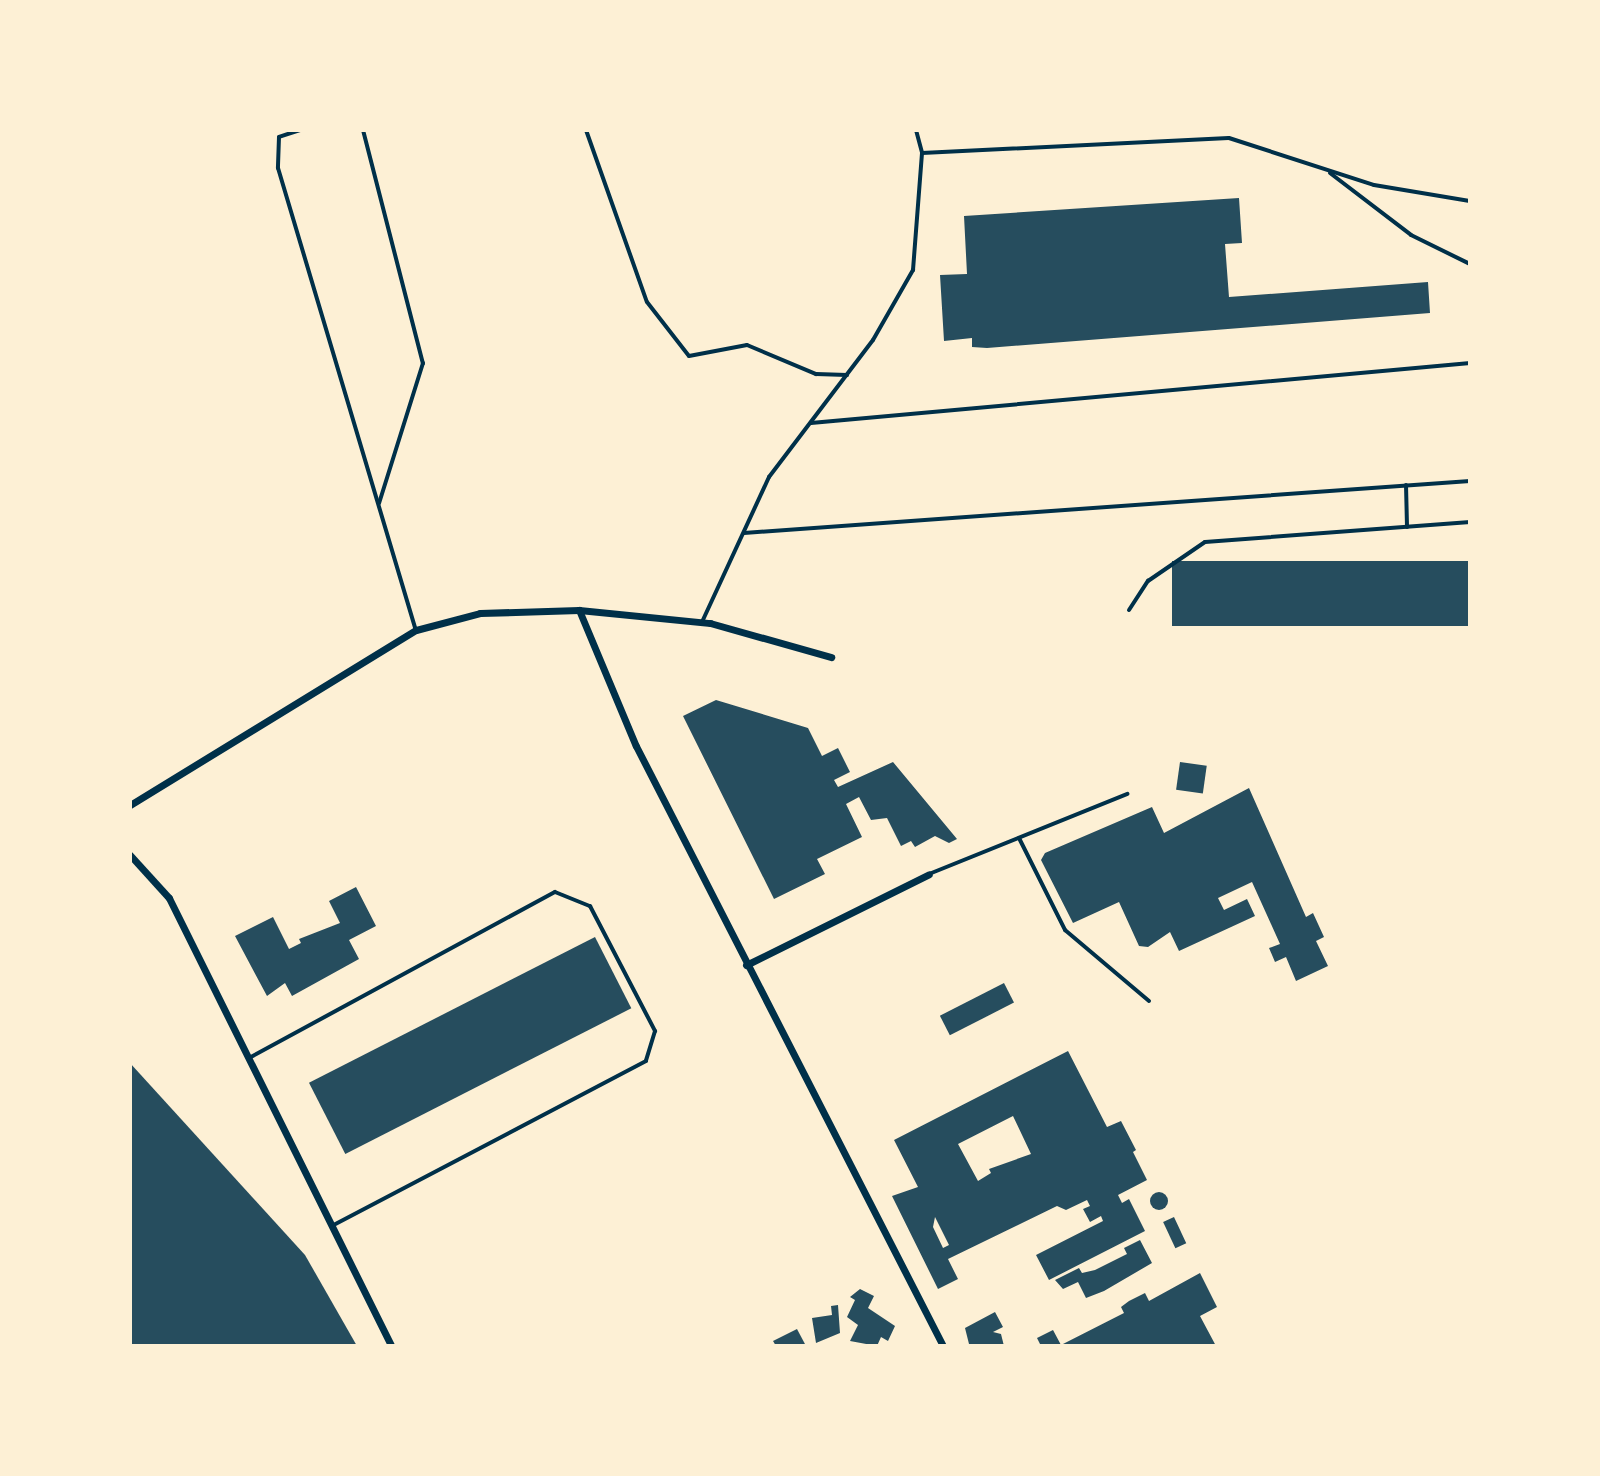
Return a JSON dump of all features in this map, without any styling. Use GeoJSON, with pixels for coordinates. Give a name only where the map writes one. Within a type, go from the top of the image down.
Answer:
{"type":"FeatureCollection","features":[{"type":"Feature","properties":{"kind":"street"},"geometry":{"type":"LineString","coordinates":[[579,610],[636,746],[943,1346]]}},
{"type":"Feature","properties":{"kind":"street"},"geometry":{"type":"LineString","coordinates":[[130,805],[416,630],[480,613],[579,610],[702,622],[831,657]]}},
{"type":"Feature","properties":{"kind":"street"},"geometry":{"type":"LineString","coordinates":[[130,855],[169,898],[391,1346]]}},
{"type":"Feature","properties":{"kind":"street"},"geometry":{"type":"LineString","coordinates":[[746,965],[929,874]]}},
{"type":"Feature","properties":{"kind":"lane"},"geometry":{"type":"LineString","coordinates":[[300,130],[279,137],[278,168],[416,630]]}},
{"type":"Feature","properties":{"kind":"lane"},"geometry":{"type":"LineString","coordinates":[[363,130],[423,363],[378,505]]}},
{"type":"Feature","properties":{"kind":"lane"},"geometry":{"type":"LineString","coordinates":[[586,130],[647,302],[689,356],[747,345],[816,374],[847,375]]}},
{"type":"Feature","properties":{"kind":"lane"},"geometry":{"type":"LineString","coordinates":[[702,622],[769,477],[847,375],[913,270],[922,153],[916,130]]}},
{"type":"Feature","properties":{"kind":"lane"},"geometry":{"type":"LineString","coordinates":[[922,153],[1229,138],[1374,185],[1470,201]]}},
{"type":"Feature","properties":{"kind":"lane"},"geometry":{"type":"LineString","coordinates":[[1325,169],[1411,235],[1470,264]]}},
{"type":"Feature","properties":{"kind":"lane"},"geometry":{"type":"LineString","coordinates":[[811,423],[1470,363]]}},
{"type":"Feature","properties":{"kind":"lane"},"geometry":{"type":"LineString","coordinates":[[744,533],[1470,481]]}},
{"type":"Feature","properties":{"kind":"lane"},"geometry":{"type":"LineString","coordinates":[[1406,485],[1407,527]]}},
{"type":"Feature","properties":{"kind":"lane"},"geometry":{"type":"LineString","coordinates":[[1129,610],[1148,581],[1205,542],[1470,522]]}},
{"type":"Feature","properties":{"kind":"lane"},"geometry":{"type":"LineString","coordinates":[[929,874],[1127,794]]}},
{"type":"Feature","properties":{"kind":"lane"},"geometry":{"type":"LineString","coordinates":[[1019,838],[1065,930],[1149,1001]]}},
{"type":"Feature","properties":{"kind":"lane"},"geometry":{"type":"LineString","coordinates":[[249,1058],[555,892],[590,906],[655,1031],[646,1061],[332,1226]]}},
{"type":"Feature","properties":{"kind":"building"},"geometry":{"type":"Polygon","coordinates":[[[1239,198],[1242,243],[1225,244],[1229,297],[1428,282],[1430,313],[987,348],[972,347],[972,338],[944,341],[940,275],[967,274],[964,216],[1239,198]]]}},
{"type":"Feature","properties":{"kind":"building"},"geometry":{"type":"Polygon","coordinates":[[[1172,561],[1470,561],[1470,626],[1172,626],[1172,561]]]}},
{"type":"Feature","properties":{"kind":"building"},"geometry":{"type":"Polygon","coordinates":[[[716,700],[808,728],[822,756],[838,748],[850,772],[834,780],[838,787],[893,762],[957,839],[949,843],[935,836],[915,847],[911,841],[901,846],[887,818],[871,820],[859,797],[846,804],[862,837],[817,859],[825,874],[774,899],[683,716],[716,700]]]}},
{"type":"Feature","properties":{"kind":"building"},"geometry":{"type":"Polygon","coordinates":[[[1180,762],[1207,766],[1203,793],[1176,790],[1180,762]]]}},
{"type":"Feature","properties":{"kind":"building"},"geometry":{"type":"Polygon","coordinates":[[[1249,788],[1306,917],[1313,913],[1324,937],[1316,941],[1328,966],[1296,981],[1286,957],[1275,962],[1269,948],[1280,944],[1252,882],[1218,898],[1224,910],[1247,899],[1255,916],[1179,951],[1170,932],[1148,947],[1139,946],[1119,902],[1073,923],[1041,860],[1045,853],[1152,807],[1164,833],[1249,788]]]}},
{"type":"Feature","properties":{"kind":"building"},"geometry":{"type":"Polygon","coordinates":[[[356,887],[376,926],[349,940],[359,959],[292,996],[285,983],[267,996],[235,936],[273,917],[289,949],[301,943],[299,939],[340,923],[329,901],[356,887]]]}},
{"type":"Feature","properties":{"kind":"building"},"geometry":{"type":"Polygon","coordinates":[[[595,937],[631,1008],[345,1154],[309,1083],[595,937]]]}},
{"type":"Feature","properties":{"kind":"building"},"geometry":{"type":"Polygon","coordinates":[[[1004,983],[1014,1003],[950,1035],[940,1016],[1004,983]]]}},
{"type":"Feature","properties":{"kind":"building"},"geometry":{"type":"Polygon","coordinates":[[[1068,1051],[1107,1127],[1121,1121],[1136,1150],[1133,1152],[1147,1180],[1118,1195],[1122,1203],[1129,1199],[1145,1231],[1049,1280],[1036,1255],[1103,1221],[1101,1216],[1090,1222],[1083,1209],[1090,1206],[1087,1200],[1066,1210],[1057,1206],[948,1259],[958,1279],[938,1289],[892,1196],[918,1187],[894,1140],[1068,1051]],[[1013,1116],[958,1144],[978,1181],[991,1173],[989,1169],[1031,1154],[1013,1116]],[[935,1217],[933,1227],[943,1248],[949,1245],[935,1217]]]}},
{"type":"Feature","properties":{"kind":"building"},"geometry":{"type":"Polygon","coordinates":[[[130,1063],[305,1255],[357,1346],[130,1346],[130,1063]]]}},
{"type":"Feature","properties":{"kind":"building"},"geometry":{"type":"Polygon","coordinates":[[[1159,1192],[1168,1201],[1159,1210],[1150,1201],[1159,1192]]]}},
{"type":"Feature","properties":{"kind":"building"},"geometry":{"type":"Polygon","coordinates":[[[1174,1217],[1186,1243],[1175,1248],[1163,1222],[1174,1217]]]}},
{"type":"Feature","properties":{"kind":"building"},"geometry":{"type":"Polygon","coordinates":[[[1140,1240],[1152,1263],[1104,1291],[1086,1298],[1078,1282],[1063,1289],[1055,1280],[1079,1268],[1082,1273],[1095,1270],[1127,1254],[1124,1248],[1140,1240]]]}},
{"type":"Feature","properties":{"kind":"building"},"geometry":{"type":"Polygon","coordinates":[[[1200,1273],[1217,1307],[1200,1316],[1216,1346],[1041,1346],[1037,1338],[1053,1330],[1061,1345],[1124,1313],[1121,1307],[1129,1301],[1145,1293],[1149,1301],[1200,1273]]]}},
{"type":"Feature","properties":{"kind":"building"},"geometry":{"type":"Polygon","coordinates":[[[860,1289],[874,1296],[868,1308],[895,1326],[888,1341],[881,1337],[877,1346],[850,1341],[858,1325],[847,1317],[855,1300],[850,1297],[860,1289]]]}},
{"type":"Feature","properties":{"kind":"building"},"geometry":{"type":"Polygon","coordinates":[[[838,1305],[840,1333],[816,1343],[812,1318],[832,1315],[831,1306],[838,1305]]]}},
{"type":"Feature","properties":{"kind":"building"},"geometry":{"type":"Polygon","coordinates":[[[995,1312],[1003,1327],[993,1332],[1001,1334],[1004,1346],[969,1344],[965,1328],[995,1312]]]}},
{"type":"Feature","properties":{"kind":"building"},"geometry":{"type":"Polygon","coordinates":[[[797,1329],[806,1346],[776,1346],[773,1341],[797,1329]]]}}]}
